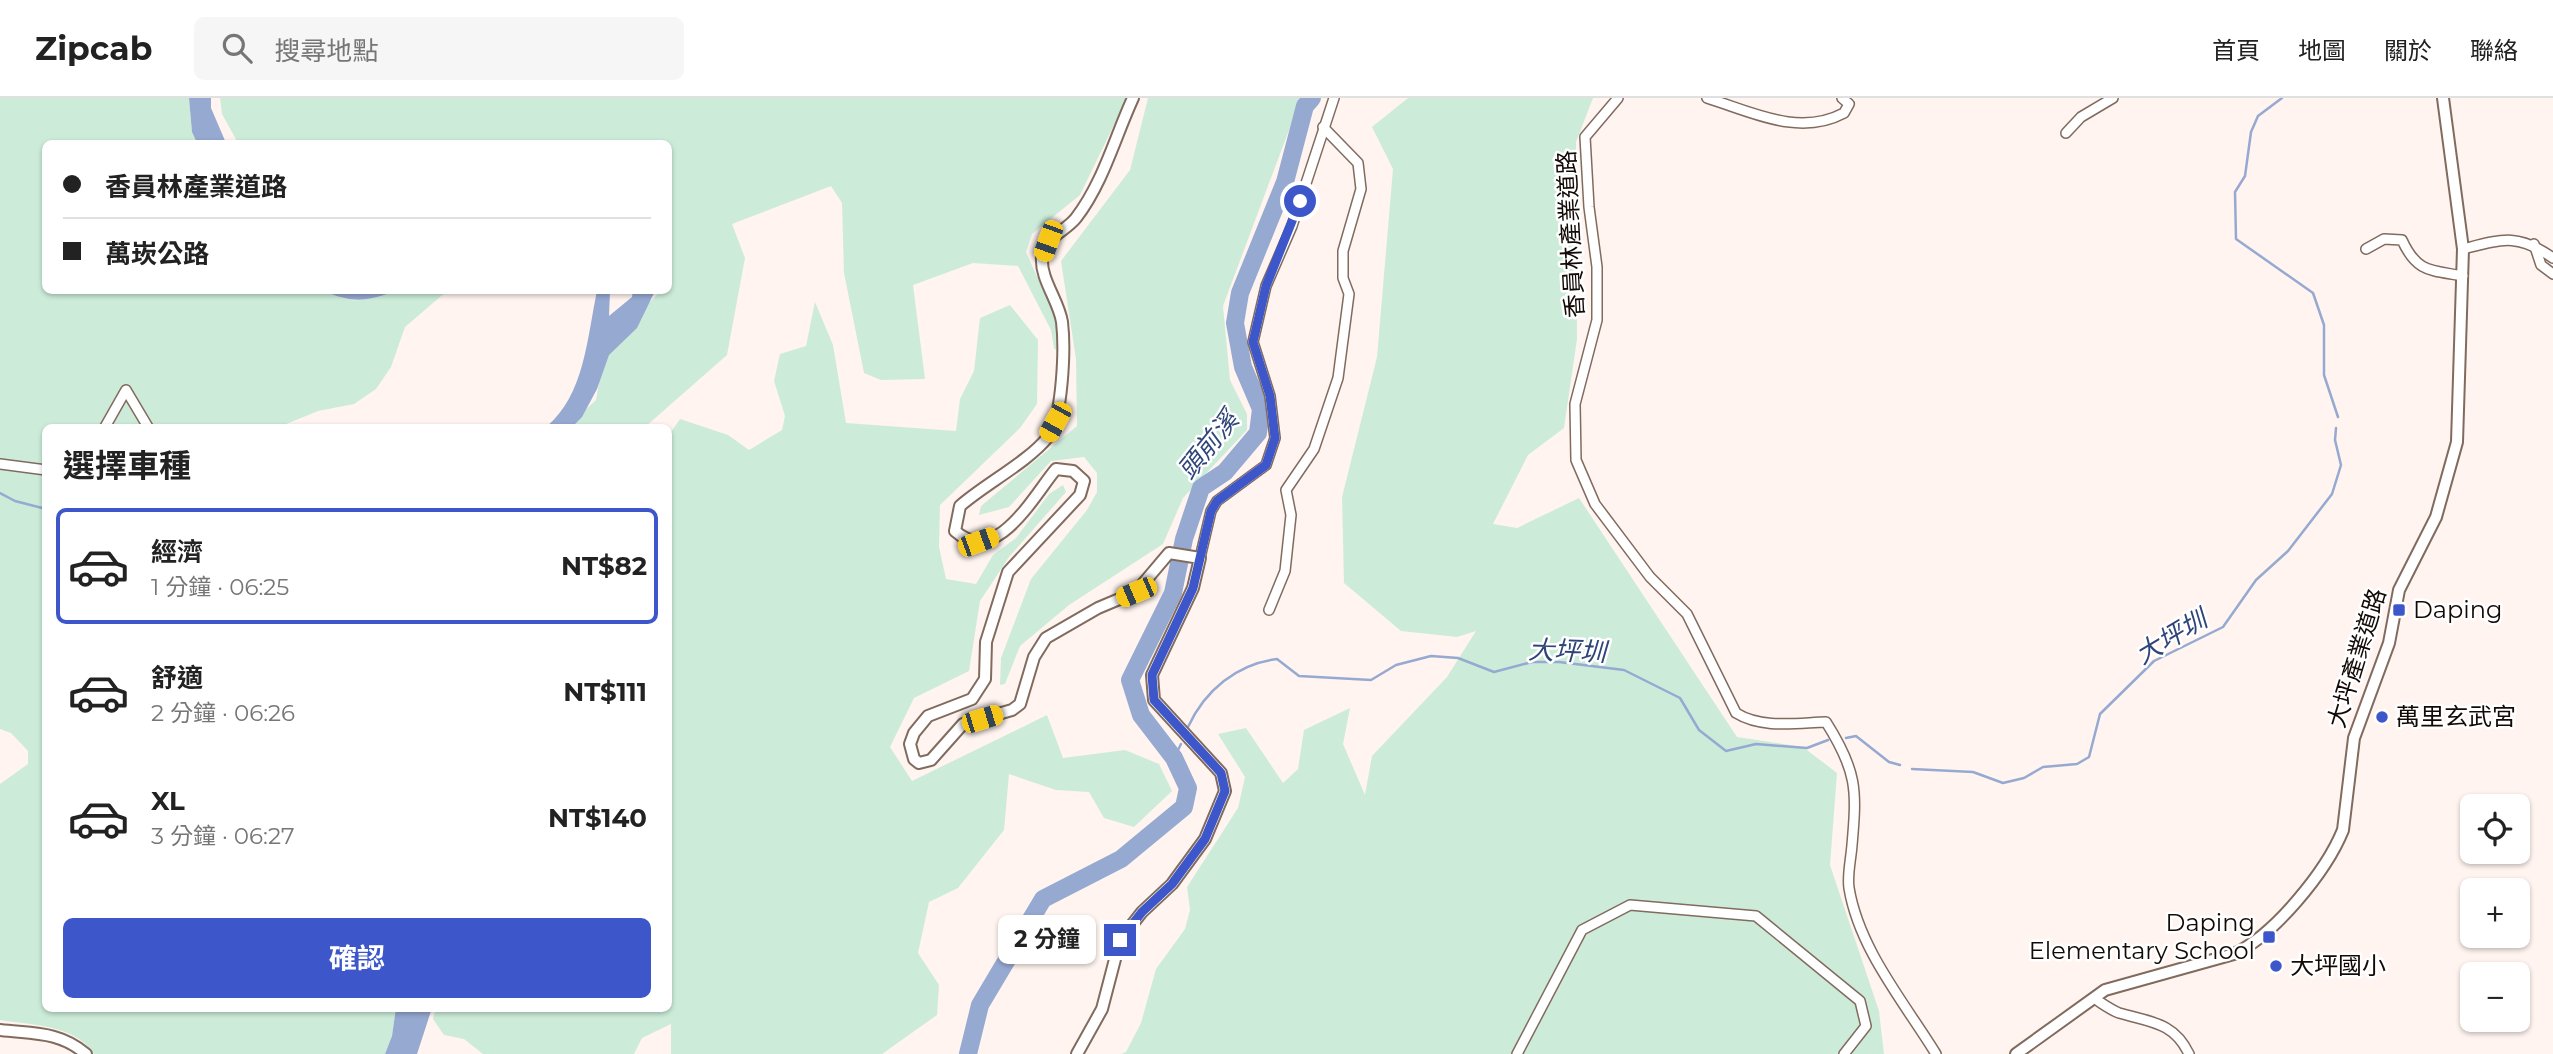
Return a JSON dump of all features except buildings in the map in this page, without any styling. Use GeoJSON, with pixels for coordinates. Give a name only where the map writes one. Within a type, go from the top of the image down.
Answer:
{"type":"FeatureCollection","features":[{"type":"Feature","properties":{"kind":"street"},"geometry":{"type":"LineString","coordinates":[[1133,98],[1096,186],[1075,220],[1048,241],[1042,257],[1062,321],[1065,361],[1055,422],[1047,437],[1030,453],[960,506],[955,531],[966,541],[978,542],[995,536],[1023,517],[1056,469],[1073,471],[1084,481],[1080,495],[1008,572],[986,642],[985,679],[972,699],[928,716],[914,733],[911,744],[914,759],[919,763],[931,760],[963,724],[1012,710],[1020,704],[1034,657],[1046,638],[1098,608],[1136,592],[1169,553],[1200,558]]}},
{"type":"Feature","properties":{"kind":"street"},"geometry":{"type":"LineString","coordinates":[[1076,1054],[1102,1009],[1120,940],[1142,912],[1172,884],[1205,839],[1225,791],[1221,773],[1154,700],[1152,675],[1193,588],[1211,511],[1217,501],[1266,465],[1275,438],[1270,396],[1253,342],[1266,286],[1292,226],[1323,127],[1335,98]]}},
{"type":"Feature","properties":{"kind":"street","name":"香員林產業道路"},"geometry":{"type":"LineString","coordinates":[[1618,98],[1585,137],[1589,207],[1597,267],[1597,320],[1575,404],[1576,460],[1595,504],[1650,577],[1687,614],[1735,713],[1749,722],[1826,722],[1841,745],[1854,776],[1856,802],[1849,885],[1859,930],[1936,1054]]}},
{"type":"Feature","properties":{"kind":"street"},"geometry":{"type":"LineString","coordinates":[[1707,98],[1777,122],[1817,123],[1844,113],[1847,100]]}},
{"type":"Feature","properties":{"kind":"street"},"geometry":{"type":"LineString","coordinates":[[2066,133],[2081,117],[2113,98]]}},
{"type":"Feature","properties":{"kind":"street","name":"大坪產業道路"},"geometry":{"type":"LineString","coordinates":[[2016,1054],[2067,1014],[2095,999],[2105,990],[2234,954],[2251,946],[2291,906],[2337,843],[2343,830],[2354,738],[2389,643],[2399,590],[2436,517],[2457,442],[2463,249],[2443,98]]}},
{"type":"Feature","properties":{"kind":"street"},"geometry":{"type":"LineString","coordinates":[[1269,610],[1285,571],[1291,515],[1286,490],[1314,449],[1338,378],[1349,294],[1343,278],[1343,251],[1361,189],[1358,163],[1323,127]]}},
{"type":"Feature","properties":{"kind":"street"},"geometry":{"type":"LineString","coordinates":[[2463,249],[2506,238],[2534,244],[2553,258]]}},
{"type":"Feature","properties":{"kind":"street"},"geometry":{"type":"LineString","coordinates":[[2366,249],[2384,239],[2402,240],[2410,257],[2420,268],[2463,276]]}},
{"type":"Feature","properties":{"kind":"street"},"geometry":{"type":"LineString","coordinates":[[2534,244],[2540,265],[2553,274]]}},
{"type":"Feature","properties":{"kind":"street"},"geometry":{"type":"LineString","coordinates":[[107,424],[127,390],[146,424]]}},
{"type":"Feature","properties":{"kind":"street"},"geometry":{"type":"LineString","coordinates":[[0,464],[42,469]]}},
{"type":"Feature","properties":{"kind":"street"},"geometry":{"type":"LineString","coordinates":[[1517,1054],[1581,930],[1630,905],[1756,916],[1860,1001],[1866,1026],[1844,1054]]}},
{"type":"Feature","properties":{"kind":"street"},"geometry":{"type":"LineString","coordinates":[[2095,999],[2116,1012],[2150,1019],[2170,1028],[2182,1040],[2189,1054]]}},
{"type":"Feature","properties":{"kind":"street"},"geometry":{"type":"LineString","coordinates":[[0,1030],[30,1031],[59,1037],[72,1042],[86,1054]]}},
{"type":"Feature","properties":{"kind":"green space"},"geometry":{"type":"Polygon","coordinates":[[[0,98],[189,98],[192,132],[196,140],[42,140],[42,294],[333,294],[362,300],[381,294],[444,294],[405,327],[391,367],[376,389],[354,404],[318,411],[286,424],[42,424],[42,1012],[395,1012],[392,1036],[385,1054],[94,1054],[86,1044],[65,1032],[39,1025],[0,1020],[0,784],[28,764],[28,751],[11,733],[0,729],[0,98]]]}},
{"type":"Feature","properties":{"kind":"green space"},"geometry":{"type":"Polygon","coordinates":[[[220,98],[1127,98],[1080,195],[1032,234],[1026,252],[1057,321],[1057,351],[1051,330],[1018,266],[973,263],[913,285],[925,379],[881,380],[864,373],[844,273],[842,203],[831,186],[732,224],[745,258],[727,355],[648,424],[570,424],[596,400],[606,344],[658,294],[672,294],[672,140],[236,140],[222,114],[220,98]]]}},
{"type":"Feature","properties":{"kind":"green space"},"geometry":{"type":"Polygon","coordinates":[[[1148,98],[1301,98],[1223,306],[1230,380],[1247,414],[1247,430],[1183,498],[1163,544],[1069,605],[1020,646],[1005,684],[1000,685],[1001,658],[1031,579],[1087,510],[1097,492],[1097,473],[1084,457],[1051,461],[1009,507],[979,515],[981,506],[1077,426],[1076,359],[1061,261],[1130,170],[1148,98]]]}},
{"type":"Feature","properties":{"kind":"green space"},"geometry":{"type":"Polygon","coordinates":[[[1408,98],[1593,98],[1576,142],[1577,339],[1564,428],[1528,455],[1493,524],[1517,528],[1579,498],[1737,737],[1803,747],[1837,773],[1830,865],[1879,1011],[1884,1054],[1121,1054],[1126,1052],[1141,1023],[1156,969],[1185,929],[1190,910],[1187,887],[1238,808],[1245,777],[1218,734],[1246,728],[1283,783],[1298,769],[1304,730],[1350,708],[1343,744],[1365,795],[1372,756],[1447,677],[1476,631],[1457,637],[1401,631],[1344,583],[1342,497],[1377,357],[1393,169],[1372,127],[1408,98]]]}},
{"type":"Feature","properties":{"kind":"green space"},"geometry":{"type":"Polygon","coordinates":[[[815,302],[833,345],[846,423],[956,431],[960,399],[974,371],[980,318],[1010,305],[1038,340],[1037,404],[1020,428],[940,505],[939,547],[946,579],[976,584],[993,555],[1016,538],[1049,494],[1063,485],[1066,492],[1009,557],[980,601],[969,671],[914,698],[890,747],[912,781],[1047,715],[1063,758],[1125,750],[1159,764],[1172,791],[1134,827],[1104,818],[1089,792],[1056,790],[1009,774],[1004,830],[958,888],[929,902],[918,953],[939,985],[937,1015],[882,1054],[671,1054],[671,1024],[642,1038],[634,1054],[483,1054],[464,1039],[444,1035],[433,1019],[435,1012],[672,1012],[672,431],[680,419],[728,435],[749,450],[782,430],[785,416],[774,381],[780,354],[806,346],[815,302]]]}},
{"type":"Feature","properties":{"kind":"water"},"geometry":{"type":"Polygon","coordinates":[[[189,98],[211,98],[211,108],[225,140],[196,140],[192,132],[189,98]]]}},
{"type":"Feature","properties":{"kind":"water"},"geometry":{"type":"Polygon","coordinates":[[[333,294],[386,294],[360,300],[333,294]]]}},
{"type":"Feature","properties":{"kind":"water"},"geometry":{"type":"Polygon","coordinates":[[[596,294],[610,294],[609,316],[632,294],[654,294],[637,328],[609,355],[597,389],[582,417],[575,424],[549,424],[569,399],[577,382],[596,294]]]}},
{"type":"Feature","properties":{"kind":"water"},"geometry":{"type":"Polygon","coordinates":[[[395,1012],[431,1012],[417,1054],[385,1054],[392,1036],[395,1012]]]}},
{"type":"Feature","properties":{"kind":"waterway","name":"頭前溪"},"geometry":{"type":"LineString","coordinates":[[968,1054],[980,1005],[1043,899],[1121,859],[1184,807],[1188,788],[1174,758],[1141,715],[1130,680],[1173,593],[1184,539],[1201,488],[1225,472],[1258,433],[1261,409],[1243,367],[1235,323],[1240,293],[1285,182],[1305,106],[1312,98]]}},
{"type":"Feature","properties":{"kind":"waterway","name":"大坪圳"},"geometry":{"type":"LineString","coordinates":[[2282,98],[2258,116],[2251,132],[2245,176],[2235,192],[2236,239],[2313,293],[2324,325],[2324,375],[2338,417]]}},
{"type":"Feature","properties":{"kind":"waterway","name":"大坪圳"},"geometry":{"type":"LineString","coordinates":[[1912,769],[1973,772],[2003,783],[2024,778],[2043,767],[2077,764],[2089,757],[2100,714],[2154,661],[2223,627],[2256,580],[2288,551],[2332,494],[2341,465],[2335,440],[2336,428]]}},
{"type":"Feature","properties":{"kind":"waterway"},"geometry":{"type":"LineString","coordinates":[[0,493],[15,501],[42,508]]}},
{"type":"Feature","properties":{"kind":"waterway","name":"大坪圳"},"geometry":{"type":"LineString","coordinates":[[1188,727],[1203,701],[1224,681],[1262,662],[1277,659],[1299,676],[1371,680],[1396,665],[1431,656],[1458,658],[1494,672],[1532,662],[1559,662],[1624,670],[1680,698],[1699,730],[1726,751],[1756,744],[1807,748],[1828,740]]}},
{"type":"Feature","properties":{"kind":"waterway","name":"大坪圳"},"geometry":{"type":"LineString","coordinates":[[1846,738],[1856,736],[1889,762],[1900,765]]}},
{"type":"Feature","properties":{"kind":"waterway","name":"大坪圳"},"geometry":{"type":"LineString","coordinates":[[1174,758],[1181,744]]}},
{"type":"Feature","properties":{"kind":"place","name":"Daping"},"geometry":{"type":"Point","coordinates":[2399,610]}},
{"type":"Feature","properties":{"kind":"place","name":"萬里玄武宮"},"geometry":{"type":"Point","coordinates":[2382,717]}},
{"type":"Feature","properties":{"kind":"place","name":"Daping Elementary School"},"geometry":{"type":"Point","coordinates":[2269,937]}},
{"type":"Feature","properties":{"kind":"place","name":"大坪國小"},"geometry":{"type":"Point","coordinates":[2276,966]}},
{"type":"Feature","properties":{"kind":"route"},"geometry":{"type":"LineString","coordinates":[[1120,940],[1142,912],[1172,884],[1205,839],[1225,791],[1221,773],[1174,725],[1154,700],[1152,675],[1193,588],[1211,511],[1217,501],[1266,465],[1275,438],[1270,396],[1253,342],[1266,286],[1300,201]]}}]}
